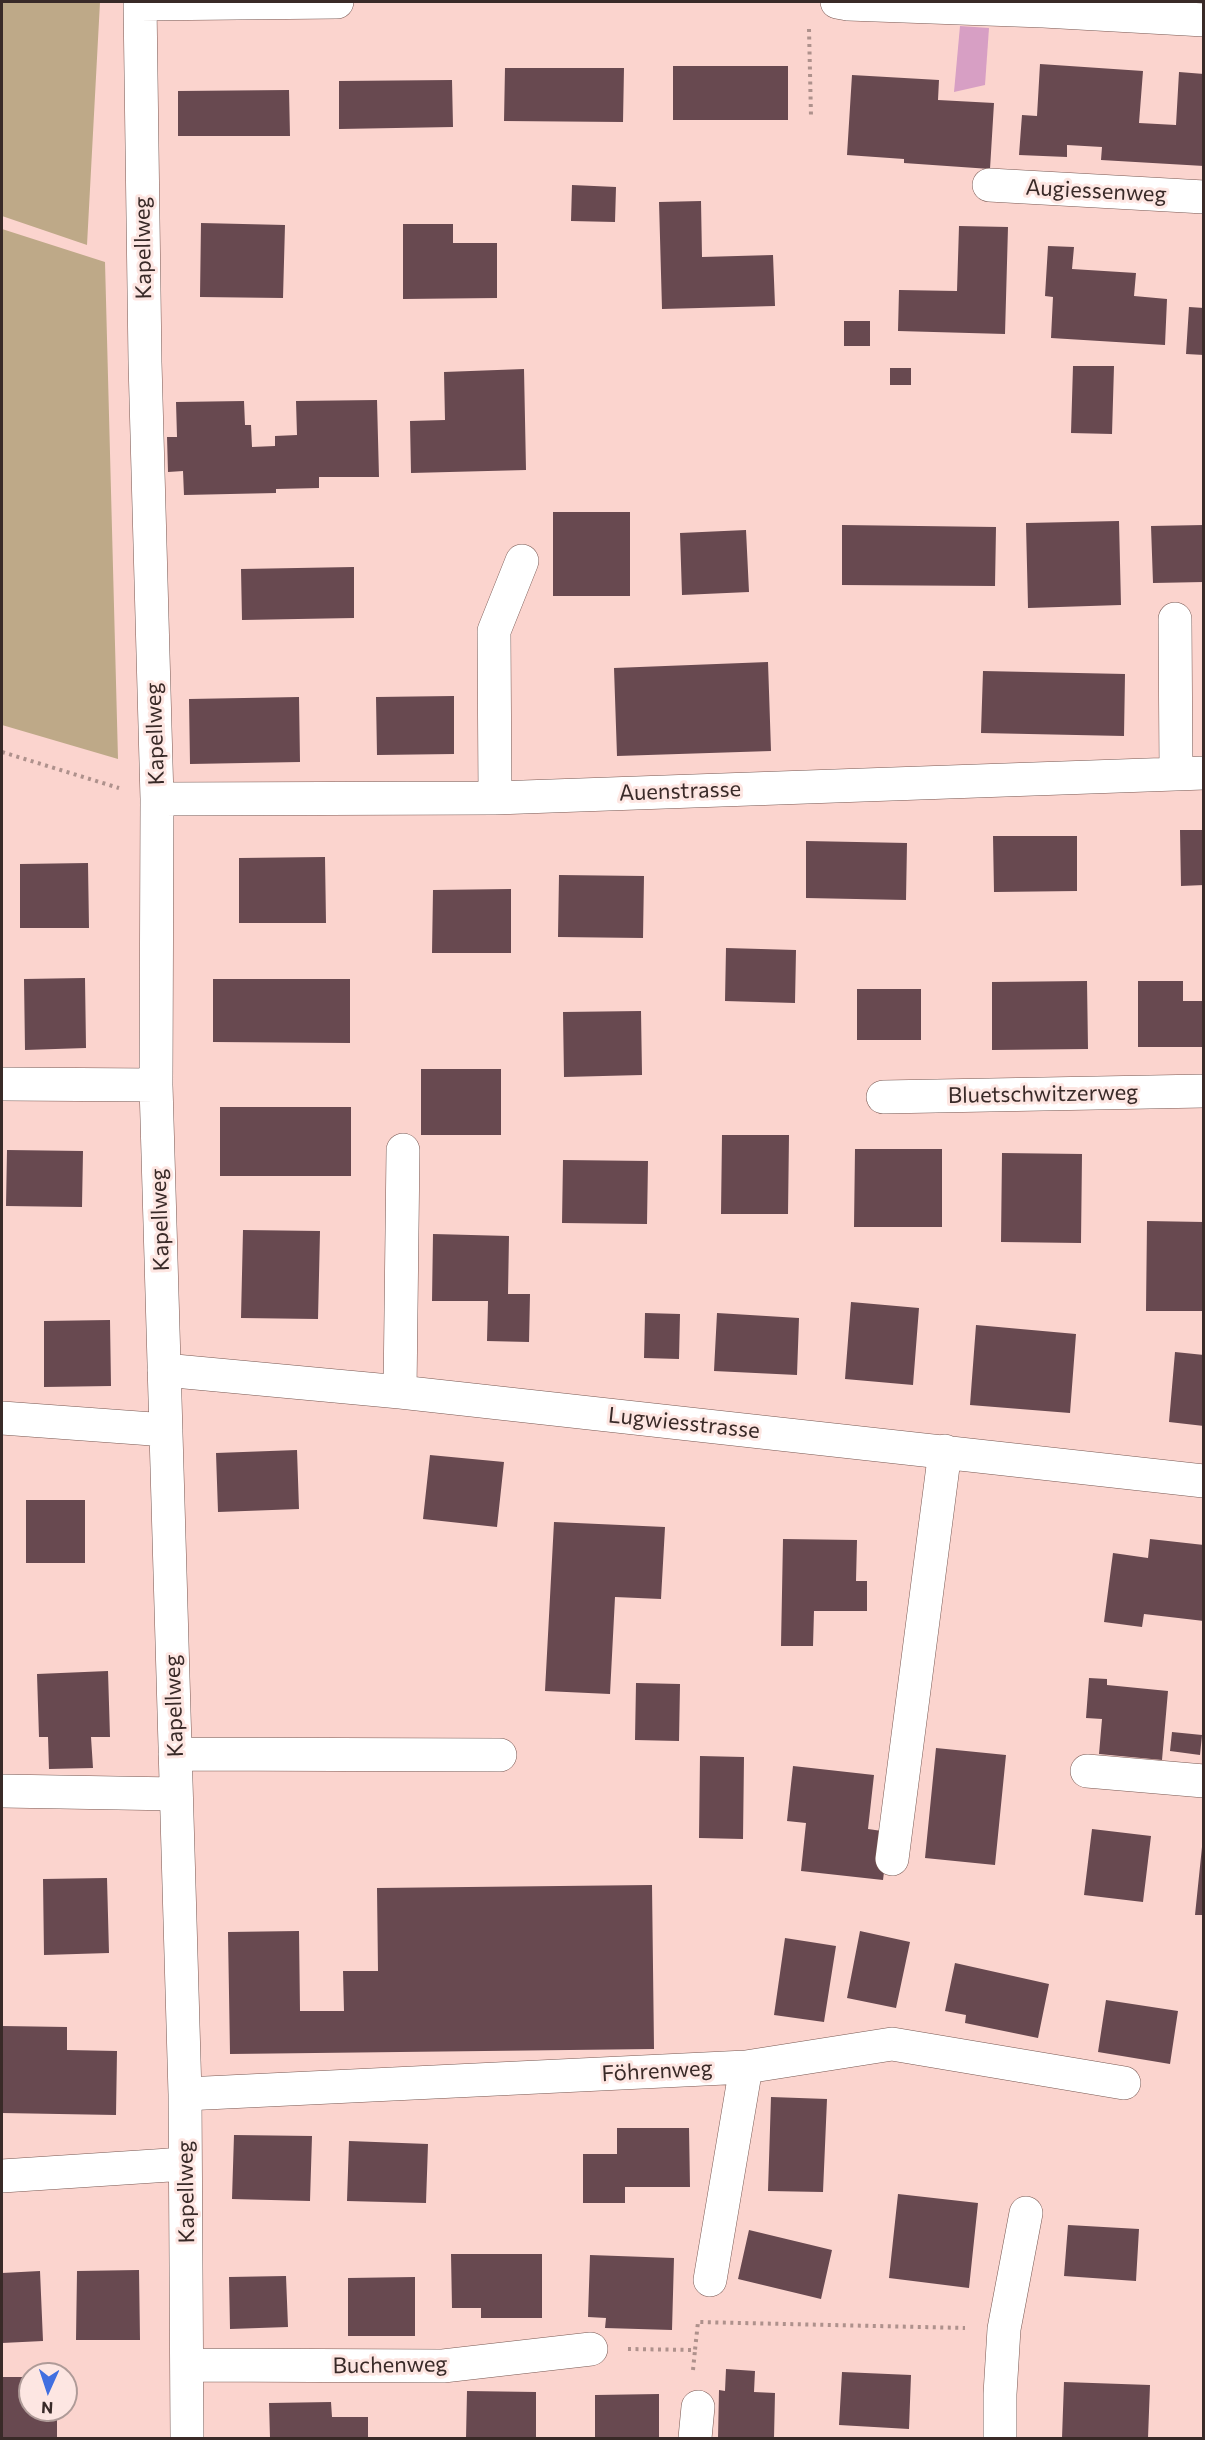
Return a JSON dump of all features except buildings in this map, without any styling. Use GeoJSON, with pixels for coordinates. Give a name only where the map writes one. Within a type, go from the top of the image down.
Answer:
{"type":"FeatureCollection","features":[{"type":"Feature","properties":{"kind":"street"},"geometry":{"type":"LineString","coordinates":[[140,3],[337,2]]}},
{"type":"Feature","properties":{"kind":"street"},"geometry":{"type":"LineString","coordinates":[[837,2],[1203,20]]}},
{"type":"Feature","properties":{"kind":"street","name":"Kapellweg"},"geometry":{"type":"LineString","coordinates":[[140,3],[145,362],[157,799],[156,1085],[185,2094],[187,2439]]}},
{"type":"Feature","properties":{"kind":"street","name":"Augiessenweg"},"geometry":{"type":"LineString","coordinates":[[989,185],[1203,197]]}},
{"type":"Feature","properties":{"kind":"street"},"geometry":{"type":"LineString","coordinates":[[495,798],[494,631],[522,561]]}},
{"type":"Feature","properties":{"kind":"street"},"geometry":{"type":"LineString","coordinates":[[1175,619],[1190,773]]}},
{"type":"Feature","properties":{"kind":"street","name":"Auenstrasse"},"geometry":{"type":"LineString","coordinates":[[157,799],[495,798],[1190,773]]}},
{"type":"Feature","properties":{"kind":"street"},"geometry":{"type":"LineString","coordinates":[[2,1084],[156,1085]]}},
{"type":"Feature","properties":{"kind":"street","name":"Bluetschwitzerweg"},"geometry":{"type":"LineString","coordinates":[[883,1097],[1203,1091]]}},
{"type":"Feature","properties":{"kind":"street"},"geometry":{"type":"LineString","coordinates":[[400,1392],[403,1150]]}},
{"type":"Feature","properties":{"kind":"street","name":"Lugwiesstrasse"},"geometry":{"type":"LineString","coordinates":[[164,1370],[400,1392],[1203,1480]]}},
{"type":"Feature","properties":{"kind":"street"},"geometry":{"type":"LineString","coordinates":[[2,1418],[166,1430]]}},
{"type":"Feature","properties":{"kind":"street"},"geometry":{"type":"LineString","coordinates":[[892,1859],[945,1451]]}},
{"type":"Feature","properties":{"kind":"street"},"geometry":{"type":"LineString","coordinates":[[175,1754],[500,1755]]}},
{"type":"Feature","properties":{"kind":"street"},"geometry":{"type":"LineString","coordinates":[[1087,1771],[1203,1781]]}},
{"type":"Feature","properties":{"kind":"street"},"geometry":{"type":"LineString","coordinates":[[2,1791],[176,1794]]}},
{"type":"Feature","properties":{"kind":"street","name":"Föhrenweg"},"geometry":{"type":"LineString","coordinates":[[185,2094],[746,2067],[892,2044],[1124,2083]]}},
{"type":"Feature","properties":{"kind":"street"},"geometry":{"type":"LineString","coordinates":[[710,2280],[746,2067]]}},
{"type":"Feature","properties":{"kind":"street"},"geometry":{"type":"LineString","coordinates":[[2,2176],[185,2164]]}},
{"type":"Feature","properties":{"kind":"street"},"geometry":{"type":"LineString","coordinates":[[1000,2439],[1000,2394],[1005,2329],[1026,2213]]}},
{"type":"Feature","properties":{"kind":"street","name":"Buchenweg"},"geometry":{"type":"LineString","coordinates":[[188,2365],[443,2366],[591,2349]]}},
{"type":"Feature","properties":{"kind":"path"},"geometry":{"type":"LineString","coordinates":[[809,24],[811,116]]}},
{"type":"Feature","properties":{"kind":"path"},"geometry":{"type":"LineString","coordinates":[[2,752],[157,799]]}},
{"type":"Feature","properties":{"kind":"path"},"geometry":{"type":"LineString","coordinates":[[591,2349],[695,2350],[698,2322],[1005,2329]]}},
{"type":"Feature","properties":{"kind":"shaded area"},"geometry":{"type":"Polygon","coordinates":[[[2,2],[100,2],[87,245],[2,216],[2,2]]]}},
{"type":"Feature","properties":{"kind":"shaded area"},"geometry":{"type":"Polygon","coordinates":[[[960,26],[989,28],[985,85],[954,92],[960,26]]]}},
{"type":"Feature","properties":{"kind":"shaded area"},"geometry":{"type":"Polygon","coordinates":[[[2,229],[105,262],[118,759],[2,725],[2,229]]]}}]}
